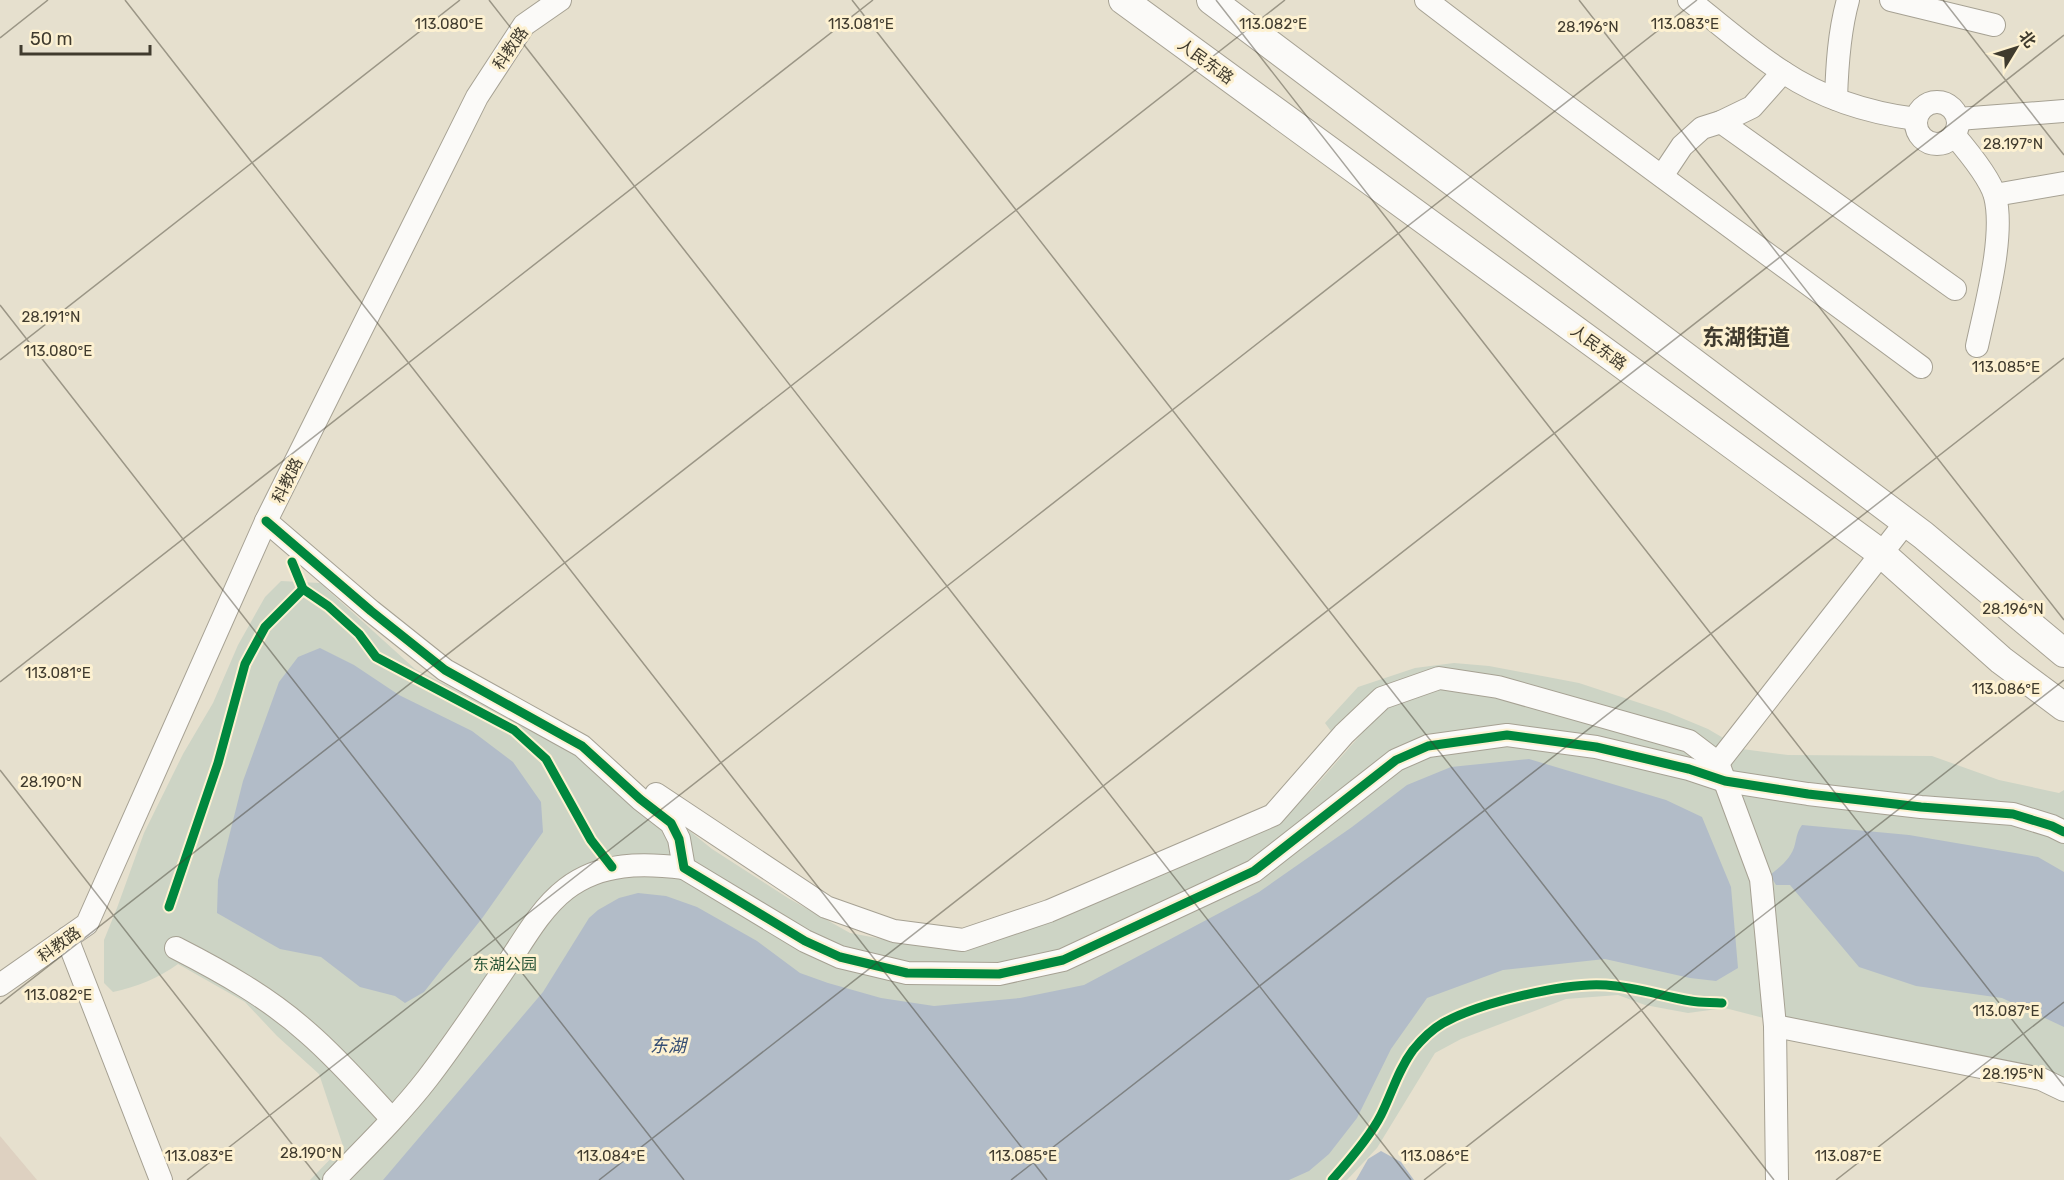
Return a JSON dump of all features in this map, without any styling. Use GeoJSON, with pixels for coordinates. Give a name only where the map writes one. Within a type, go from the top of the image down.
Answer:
{"type":"FeatureCollection","features":[{"type":"Feature","properties":{"kind":"main road","name":"人民东路"},"geometry":{"type":"LineString","coordinates":[[1123,0],[1882,554],[2001,660],[2064,707]]}},
{"type":"Feature","properties":{"kind":"main road"},"geometry":{"type":"LineString","coordinates":[[1211,0],[1906,522],[2064,652]]}},
{"type":"Feature","properties":{"kind":"street","name":"科教路"},"geometry":{"type":"LineString","coordinates":[[0,985],[87,924],[266,521],[477,97],[524,25],[561,0]]}},
{"type":"Feature","properties":{"kind":"street"},"geometry":{"type":"LineString","coordinates":[[1426,0],[1555,99],[1921,367]]}},
{"type":"Feature","properties":{"kind":"street"},"geometry":{"type":"LineString","coordinates":[[1689,0],[1783,72],[1836,99],[1895,117],[1916,119],[1919,111],[1932,102],[1941,102],[1954,111],[1956,127],[1995,195],[1997,232],[1990,282],[1977,345]]}},
{"type":"Feature","properties":{"kind":"street"},"geometry":{"type":"LineString","coordinates":[[1836,99],[1838,62],[1848,0]]}},
{"type":"Feature","properties":{"kind":"street"},"geometry":{"type":"LineString","coordinates":[[1891,0],[1908,6],[1994,25]]}},
{"type":"Feature","properties":{"kind":"street"},"geometry":{"type":"LineString","coordinates":[[1662,176],[1682,147],[1702,128],[1721,122],[1752,107],[1783,72]]}},
{"type":"Feature","properties":{"kind":"street"},"geometry":{"type":"LineString","coordinates":[[1956,127],[2064,111]]}},
{"type":"Feature","properties":{"kind":"street"},"geometry":{"type":"LineString","coordinates":[[1721,122],[1955,289]]}},
{"type":"Feature","properties":{"kind":"street"},"geometry":{"type":"LineString","coordinates":[[1995,195],[2064,183]]}},
{"type":"Feature","properties":{"kind":"street"},"geometry":{"type":"LineString","coordinates":[[266,521],[371,611],[445,670],[582,746],[826,907],[894,931],[963,940],[1049,911],[1273,815],[1344,734],[1382,698],[1439,678],[1498,687],[1689,741],[1721,772],[1761,879],[1775,1026],[1777,1180]]}},
{"type":"Feature","properties":{"kind":"street"},"geometry":{"type":"LineString","coordinates":[[1721,772],[1906,522]]}},
{"type":"Feature","properties":{"kind":"street"},"geometry":{"type":"LineString","coordinates":[[334,1180],[427,1079],[537,920],[566,889],[588,876],[612,867],[649,864],[684,867],[806,941],[840,957],[907,973],[999,974],[1063,960],[1254,871],[1396,760],[1428,746],[1507,735],[1596,747],[1689,769],[1721,772],[1808,794],[2013,814],[2064,832]]}},
{"type":"Feature","properties":{"kind":"street"},"geometry":{"type":"LineString","coordinates":[[582,746],[640,799],[671,823],[679,839],[684,867]]}},
{"type":"Feature","properties":{"kind":"street"},"geometry":{"type":"LineString","coordinates":[[67,938],[161,1180]]}},
{"type":"Feature","properties":{"kind":"street"},"geometry":{"type":"LineString","coordinates":[[176,948],[274,1005],[309,1033],[392,1119]]}},
{"type":"Feature","properties":{"kind":"street"},"geometry":{"type":"LineString","coordinates":[[1775,1026],[2041,1079],[2064,1090]]}},
{"type":"Feature","properties":{"kind":"shaded area"},"geometry":{"type":"Polygon","coordinates":[[[0,1136],[37,1180],[0,1180],[0,1136]]]}},
{"type":"Feature","properties":{"kind":"green space","name":"东湖公园"},"geometry":{"type":"Polygon","coordinates":[[[281,581],[320,583],[415,669],[503,714],[645,795],[712,849],[788,898],[850,933],[920,946],[977,946],[1276,822],[1313,789],[1363,732],[1333,734],[1325,723],[1358,687],[1415,668],[1454,663],[1489,666],[1579,683],[1667,712],[1708,729],[1742,749],[1788,755],[1932,756],[1999,780],[2059,793],[2064,790],[2064,1103],[2034,1088],[1725,1008],[1688,1013],[1645,1005],[1618,995],[1566,999],[1461,1039],[1435,1053],[1377,1148],[1347,1180],[310,1180],[343,1146],[319,1074],[277,1036],[245,1002],[178,964],[155,978],[122,990],[113,992],[104,983],[104,940],[144,833],[183,754],[213,703],[238,645],[265,597],[281,581]]]}},
{"type":"Feature","properties":{"kind":"water"},"geometry":{"type":"Polygon","coordinates":[[[320,648],[354,665],[399,695],[472,731],[513,762],[541,802],[543,832],[483,917],[424,992],[405,1003],[395,996],[360,987],[321,957],[280,949],[217,913],[218,880],[243,781],[279,682],[298,657],[320,648]]]}},
{"type":"Feature","properties":{"kind":"water","name":"东湖"},"geometry":{"type":"Polygon","coordinates":[[[1529,759],[1666,800],[1702,817],[1731,887],[1738,968],[1716,981],[1690,978],[1605,959],[1503,970],[1427,998],[1391,1049],[1357,1118],[1329,1154],[1309,1171],[1289,1180],[383,1180],[543,992],[589,918],[619,898],[638,893],[666,896],[697,907],[757,941],[800,973],[881,998],[934,1006],[1020,998],[1084,985],[1259,892],[1352,827],[1407,785],[1451,767],[1529,759]]]}},
{"type":"Feature","properties":{"kind":"water"},"geometry":{"type":"Polygon","coordinates":[[[1802,825],[1909,835],[2038,857],[2064,872],[2064,1027],[2002,998],[1916,986],[1859,967],[1790,885],[1776,885],[1770,875],[1791,854],[1802,825]]]}},
{"type":"Feature","properties":{"kind":"water"},"geometry":{"type":"Polygon","coordinates":[[[1381,1151],[1401,1162],[1414,1180],[1356,1180],[1368,1159],[1381,1151]]]}},
{"type":"Feature","properties":{"kind":"cycle path"},"geometry":{"type":"LineString","coordinates":[[266,521],[371,611],[445,670],[582,746],[640,799],[671,823],[679,839],[684,868],[805,941],[840,957],[907,973],[999,974],[1063,960],[1254,871],[1396,760],[1428,746],[1507,735],[1596,747],[1689,769],[1725,781],[1808,794],[1921,807],[2013,814],[2064,832]]}},
{"type":"Feature","properties":{"kind":"cycle path"},"geometry":{"type":"LineString","coordinates":[[292,562],[303,589],[328,606],[359,634],[376,657],[514,730],[546,759],[591,840],[612,867]]}},
{"type":"Feature","properties":{"kind":"cycle path"},"geometry":{"type":"LineString","coordinates":[[169,907],[218,763],[245,664],[265,627],[303,589]]}},
{"type":"Feature","properties":{"kind":"cycle path"},"geometry":{"type":"LineString","coordinates":[[1332,1180],[1371,1132],[1413,1050],[1423,1038],[1443,1023],[1478,1008],[1523,995],[1589,985],[1617,986],[1695,1002],[1722,1003]]}},
{"type":"Feature","properties":{"kind":"district","name":"东湖街道"},"geometry":{"type":"Point","coordinates":[1746,337]}}]}
